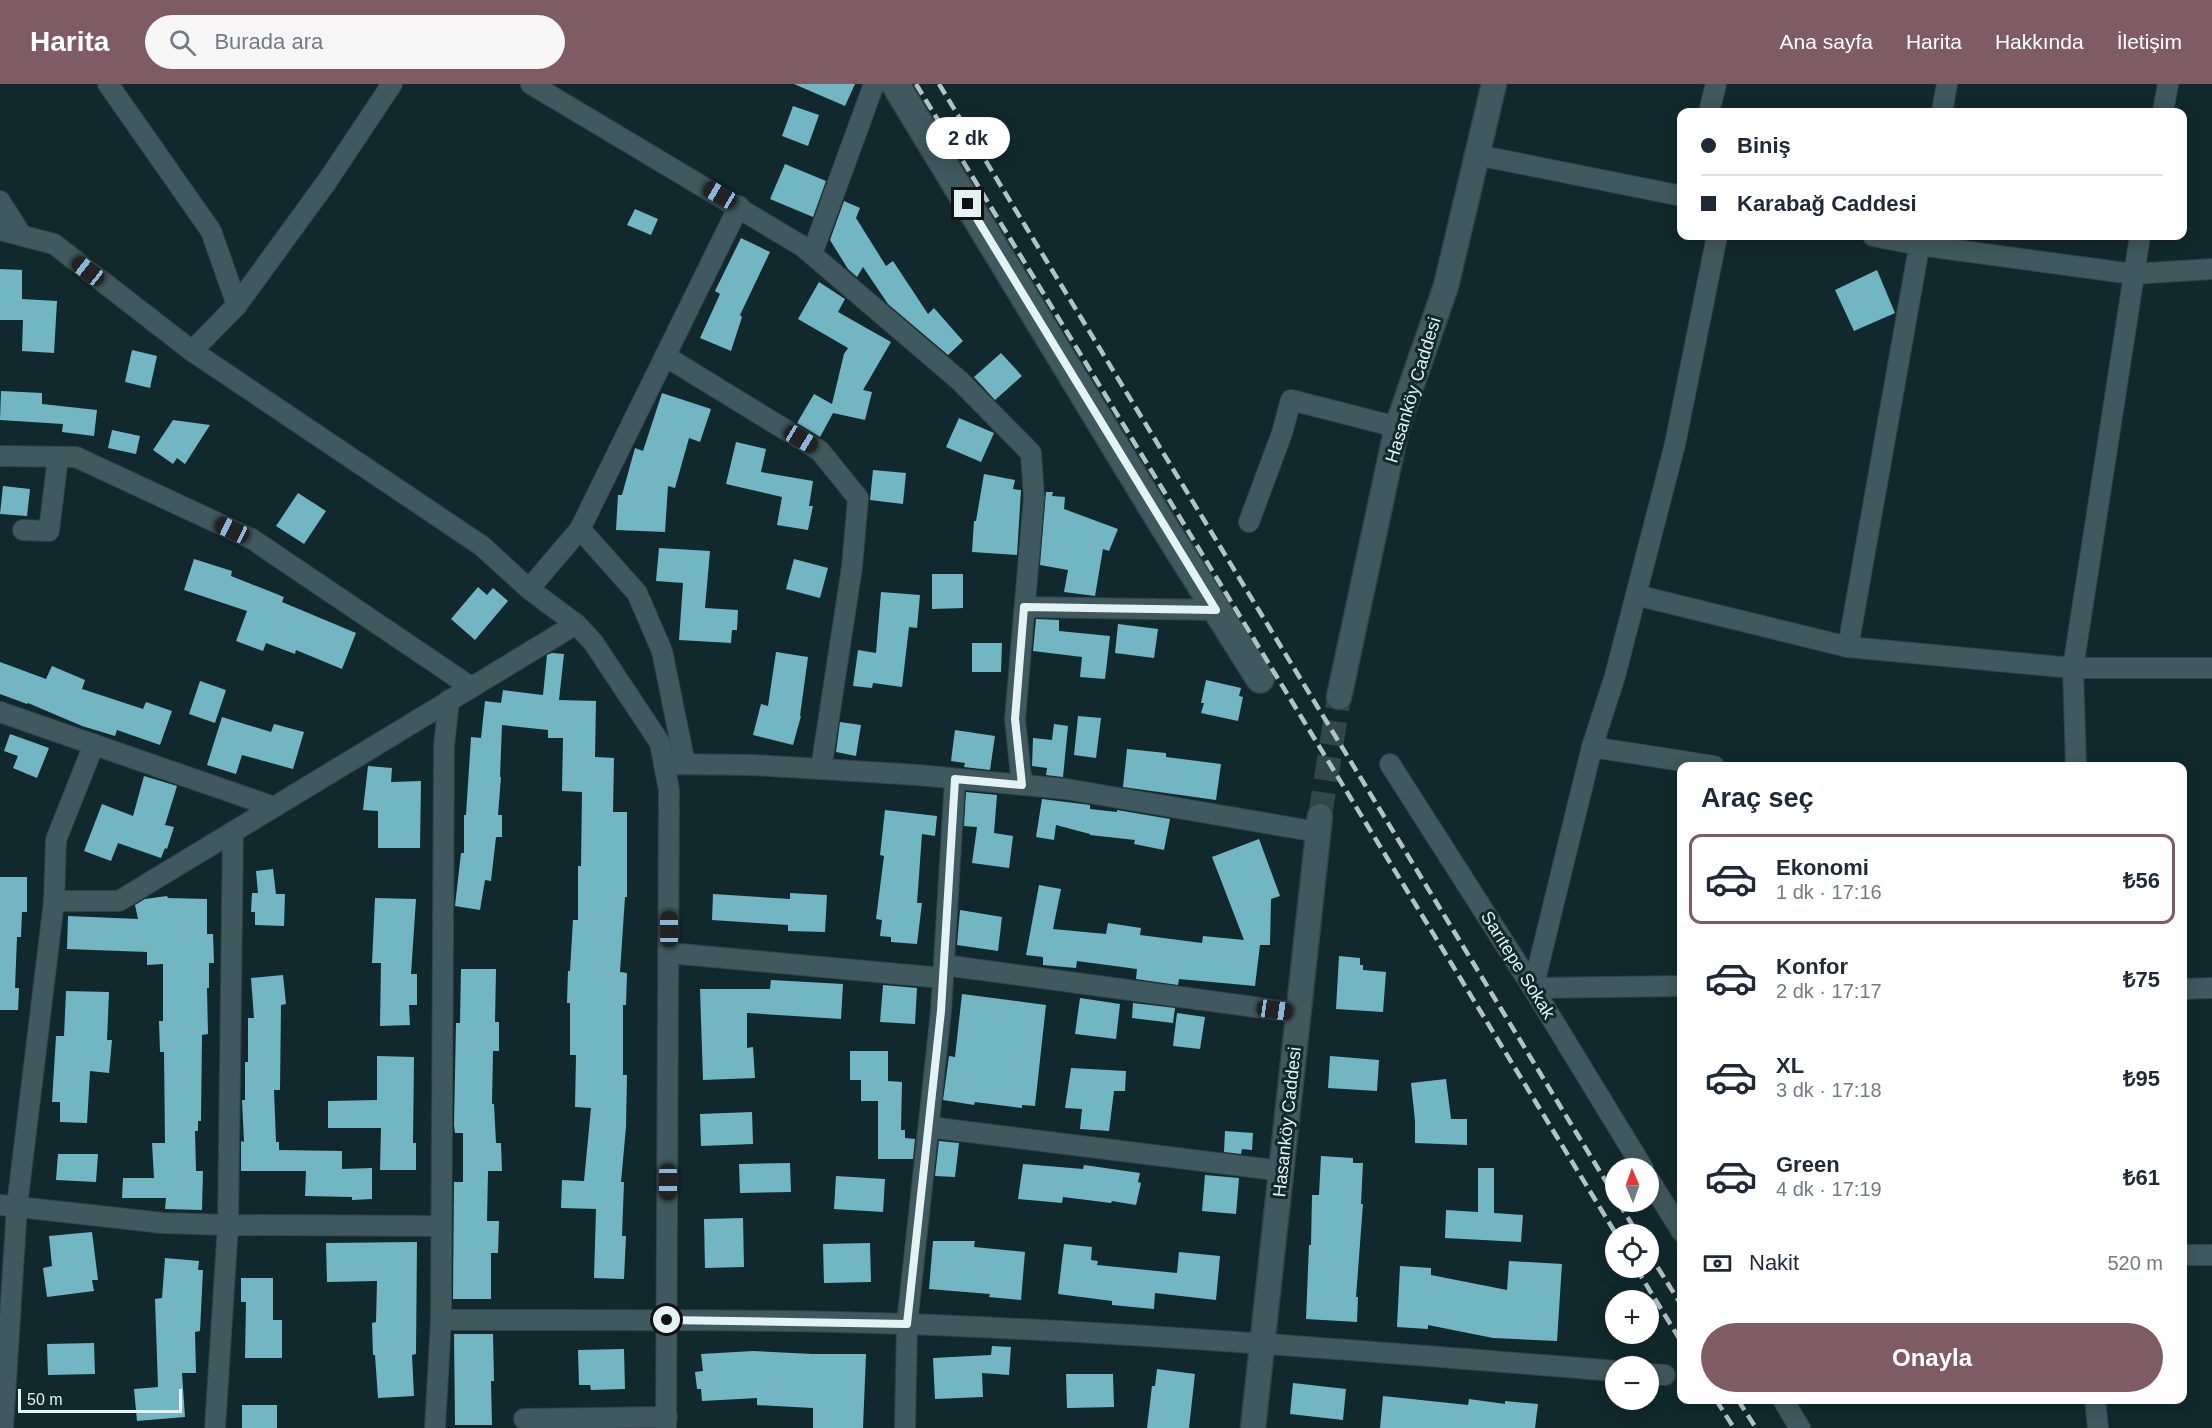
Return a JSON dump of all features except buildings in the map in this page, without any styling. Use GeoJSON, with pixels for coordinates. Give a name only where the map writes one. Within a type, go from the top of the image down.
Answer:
{"type":"FeatureCollection","features":[{"type":"Feature","properties":{"kind":"main road"},"geometry":{"type":"LineString","coordinates":[[895,84],[1260,679]]}},
{"type":"Feature","properties":{"kind":"street"},"geometry":{"type":"LineString","coordinates":[[108,84],[211,231],[237,305]]}},
{"type":"Feature","properties":{"kind":"street"},"geometry":{"type":"LineString","coordinates":[[192,351],[237,305],[328,180],[392,84]]}},
{"type":"Feature","properties":{"kind":"street"},"geometry":{"type":"LineString","coordinates":[[531,84],[739,206],[812,254],[960,381],[1031,453],[1034,498],[1015,719],[1022,785]]}},
{"type":"Feature","properties":{"kind":"street"},"geometry":{"type":"LineString","coordinates":[[812,254],[874,84]]}},
{"type":"Feature","properties":{"kind":"street","name":"Hasanköy Caddesi"},"geometry":{"type":"LineString","coordinates":[[1339,697],[1397,427],[1446,286],[1494,84]]}},
{"type":"Feature","properties":{"kind":"street"},"geometry":{"type":"LineString","coordinates":[[1710,108],[1716,84]]}},
{"type":"Feature","properties":{"kind":"street"},"geometry":{"type":"LineString","coordinates":[[1943,108],[1947,84]]}},
{"type":"Feature","properties":{"kind":"street"},"geometry":{"type":"LineString","coordinates":[[2164,108],[2168,84]]}},
{"type":"Feature","properties":{"kind":"street"},"geometry":{"type":"LineString","coordinates":[[1477,154],[1677,195]]}},
{"type":"Feature","properties":{"kind":"street"},"geometry":{"type":"LineString","coordinates":[[0,201],[22,236]]}},
{"type":"Feature","properties":{"kind":"street"},"geometry":{"type":"LineString","coordinates":[[530,589],[580,529],[739,206]]}},
{"type":"Feature","properties":{"kind":"street"},"geometry":{"type":"LineString","coordinates":[[0,230],[54,244],[192,351],[482,546],[530,589],[576,624],[593,642],[660,743],[669,790],[666,1422],[524,1419]]}},
{"type":"Feature","properties":{"kind":"street"},"geometry":{"type":"LineString","coordinates":[[1677,986],[1533,988],[1592,747],[1615,676],[1675,444],[1716,240]]}},
{"type":"Feature","properties":{"kind":"street"},"geometry":{"type":"LineString","coordinates":[[1848,647],[1920,240],[2133,274],[2212,269]]}},
{"type":"Feature","properties":{"kind":"street"},"geometry":{"type":"LineString","coordinates":[[2076,762],[2073,668],[2139,240]]}},
{"type":"Feature","properties":{"kind":"street"},"geometry":{"type":"LineString","coordinates":[[665,356],[820,451],[858,498],[852,567],[821,769]]}},
{"type":"Feature","properties":{"kind":"street"},"geometry":{"type":"LineString","coordinates":[[1250,522],[1282,433],[1291,400],[1397,427]]}},
{"type":"Feature","properties":{"kind":"street"},"geometry":{"type":"LineString","coordinates":[[0,456],[76,457],[252,539],[471,687]]}},
{"type":"Feature","properties":{"kind":"street"},"geometry":{"type":"LineString","coordinates":[[23,530],[49,531],[58,457]]}},
{"type":"Feature","properties":{"kind":"street"},"geometry":{"type":"LineString","coordinates":[[580,529],[637,593],[662,651],[685,764]]}},
{"type":"Feature","properties":{"kind":"street"},"geometry":{"type":"LineString","coordinates":[[1636,596],[1848,647],[2073,668],[2212,668]]}},
{"type":"Feature","properties":{"kind":"street"},"geometry":{"type":"LineString","coordinates":[[1024,607],[1216,610]]}},
{"type":"Feature","properties":{"kind":"street"},"geometry":{"type":"LineString","coordinates":[[54,901],[119,901],[576,624]]}},
{"type":"Feature","properties":{"kind":"street"},"geometry":{"type":"LineString","coordinates":[[435,1428],[441,1320],[444,746],[449,700]]}},
{"type":"Feature","properties":{"kind":"street"},"geometry":{"type":"LineString","coordinates":[[0,712],[274,807]]}},
{"type":"Feature","properties":{"kind":"street"},"geometry":{"type":"LineString","coordinates":[[3,1428],[8,1205],[54,901],[56,840],[94,744]]}},
{"type":"Feature","properties":{"kind":"street"},"geometry":{"type":"LineString","coordinates":[[1592,747],[1688,762]]}},
{"type":"Feature","properties":{"kind":"street"},"geometry":{"type":"LineString","coordinates":[[664,764],[752,765],[821,769],[1066,789],[1319,824]]}},
{"type":"Feature","properties":{"kind":"street","name":"Sarıtepe Sokak"},"geometry":{"type":"LineString","coordinates":[[1390,764],[1533,988],[1637,1158]]}},
{"type":"Feature","properties":{"kind":"street"},"geometry":{"type":"LineString","coordinates":[[905,1428],[907,1324],[944,971],[955,779]]}},
{"type":"Feature","properties":{"kind":"street","name":"Hasanköy Caddesi"},"geometry":{"type":"LineString","coordinates":[[1253,1428],[1319,824]]}},
{"type":"Feature","properties":{"kind":"street"},"geometry":{"type":"LineString","coordinates":[[215,1428],[228,1225],[233,832]]}},
{"type":"Feature","properties":{"kind":"street"},"geometry":{"type":"LineString","coordinates":[[669,952],[944,971],[1299,1013]]}},
{"type":"Feature","properties":{"kind":"street"},"geometry":{"type":"LineString","coordinates":[[2187,989],[2212,988]]}},
{"type":"Feature","properties":{"kind":"street"},"geometry":{"type":"LineString","coordinates":[[929,1127],[1282,1171]]}},
{"type":"Feature","properties":{"kind":"street"},"geometry":{"type":"LineString","coordinates":[[1659,1195],[1677,1224]]}},
{"type":"Feature","properties":{"kind":"street"},"geometry":{"type":"LineString","coordinates":[[8,1205],[164,1223],[441,1226]]}},
{"type":"Feature","properties":{"kind":"street"},"geometry":{"type":"LineString","coordinates":[[2187,1255],[2212,1255]]}},
{"type":"Feature","properties":{"kind":"street"},"geometry":{"type":"LineString","coordinates":[[441,1320],[667,1320],[907,1324],[1263,1342],[1605,1370]]}},
{"type":"Feature","properties":{"kind":"street"},"geometry":{"type":"LineString","coordinates":[[1785,1404],[1800,1428]]}},
{"type":"Feature","properties":{"kind":"street"},"geometry":{"type":"LineString","coordinates":[[2095,1404],[2098,1428]]}},
{"type":"Feature","properties":{"kind":"tunnel"},"geometry":{"type":"LineString","coordinates":[[1320,816],[1339,697]]}},
{"type":"Feature","properties":{"kind":"railway"},"geometry":{"type":"LineString","coordinates":[[916,84],[1610,1224]]}},
{"type":"Feature","properties":{"kind":"railway"},"geometry":{"type":"LineString","coordinates":[[939,84],[1605,1180]]}},
{"type":"Feature","properties":{"kind":"railway"},"geometry":{"type":"LineString","coordinates":[[1624,1212],[1632,1224]]}},
{"type":"Feature","properties":{"kind":"railway"},"geometry":{"type":"LineString","coordinates":[[1659,1269],[1677,1298]]}},
{"type":"Feature","properties":{"kind":"railway"},"geometry":{"type":"LineString","coordinates":[[1642,1278],[1677,1335]]}},
{"type":"Feature","properties":{"kind":"railway"},"geometry":{"type":"LineString","coordinates":[[1719,1404],[1734,1428]]}},
{"type":"Feature","properties":{"kind":"railway"},"geometry":{"type":"LineString","coordinates":[[1741,1404],[1756,1428]]}},
{"type":"Feature","properties":{"kind":"route"},"geometry":{"type":"LineString","coordinates":[[667,1320],[907,1324],[941,1011],[955,779],[1022,785],[1015,719],[1024,607],[1216,610],[968,204]]}}]}
